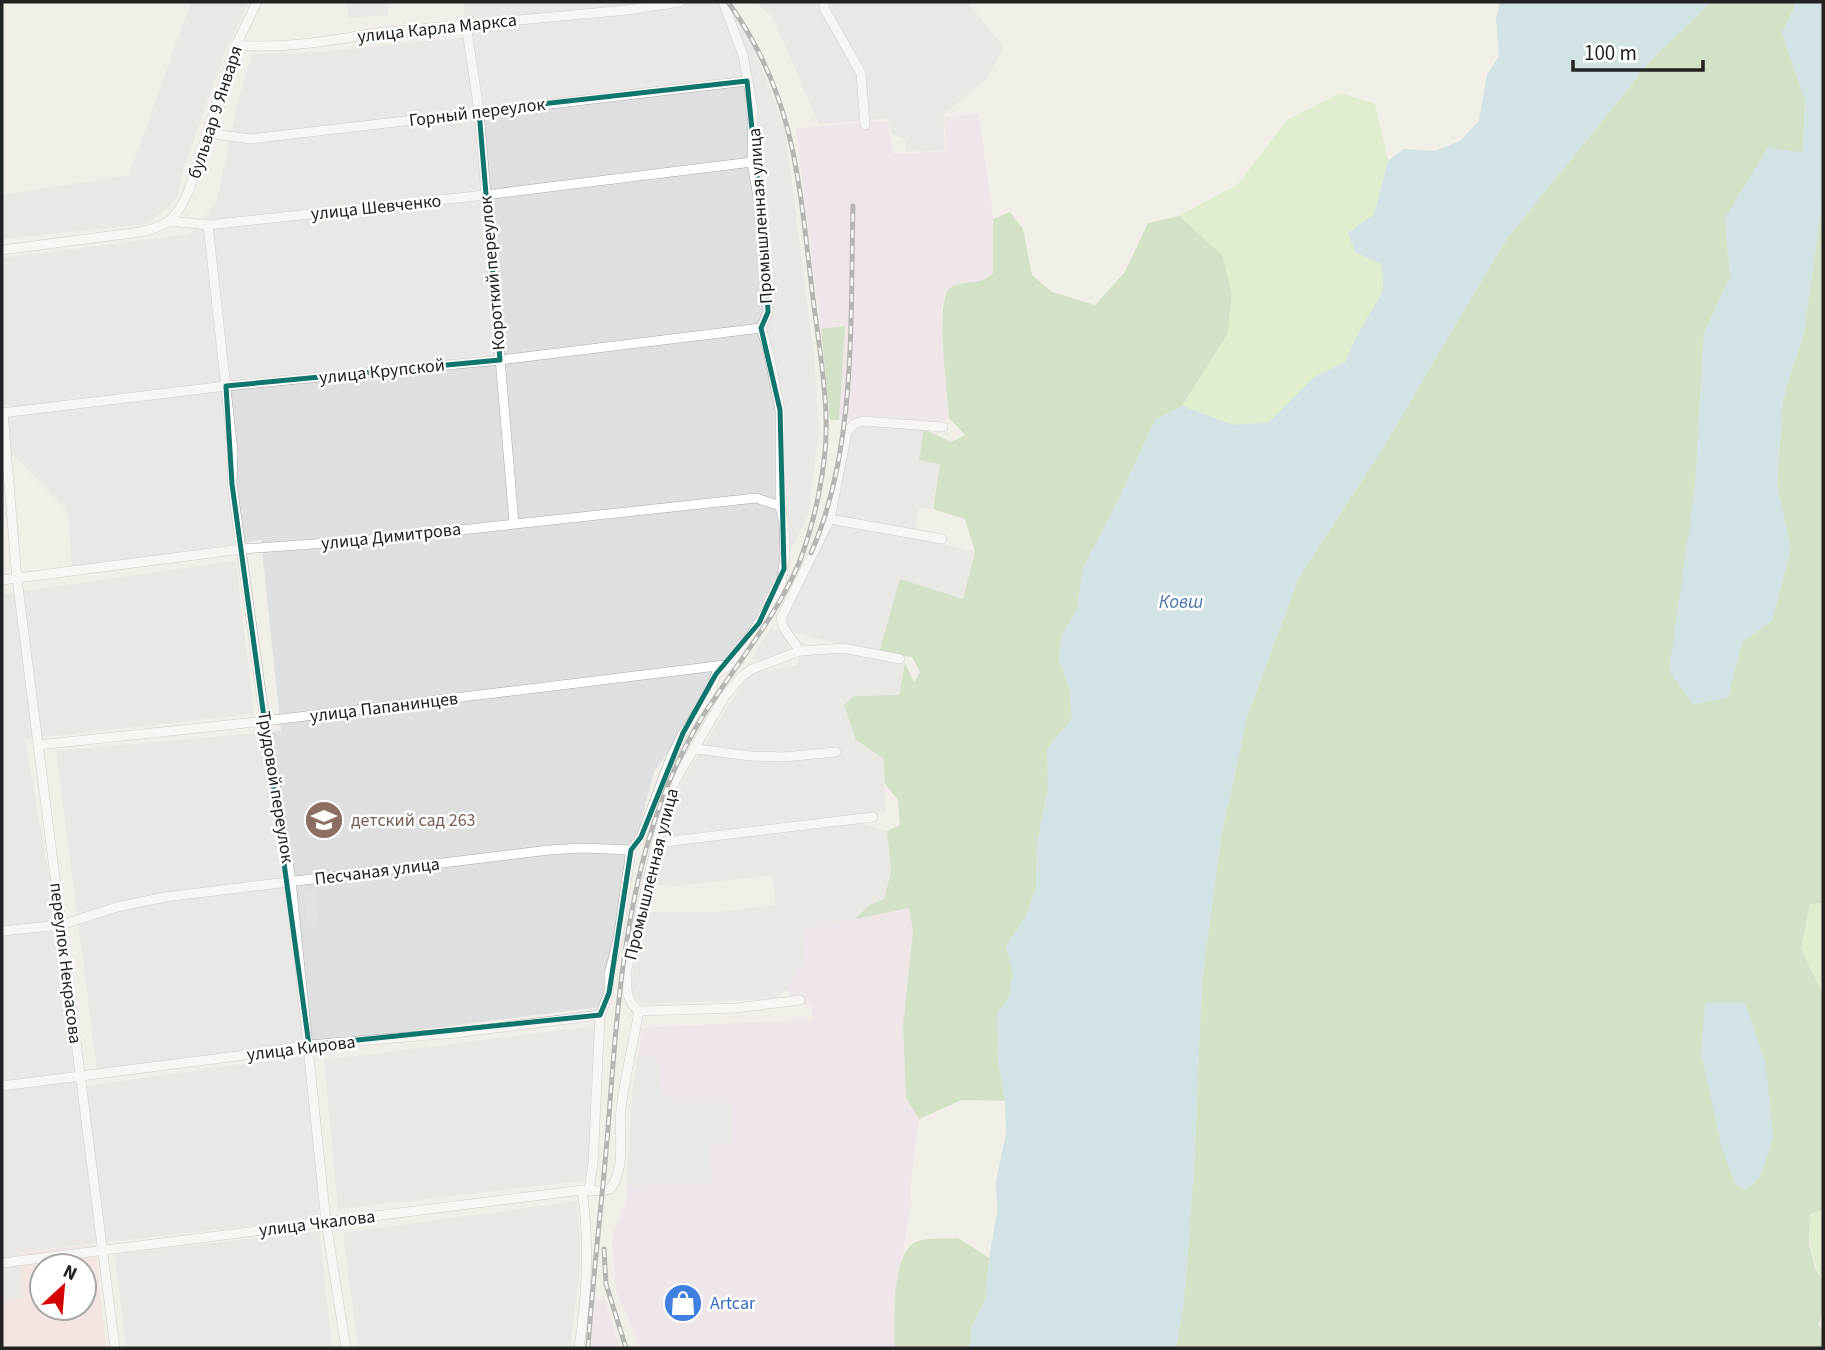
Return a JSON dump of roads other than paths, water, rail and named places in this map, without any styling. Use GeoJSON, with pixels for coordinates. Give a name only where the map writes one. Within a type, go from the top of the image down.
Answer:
{"type":"FeatureCollection","features":[{"type":"Feature","properties":{"kind":"street","name":"бульвар 9 Января"},"geometry":{"type":"LineString","coordinates":[[170,221],[180,210],[189,190],[236,45],[257,2]]}},
{"type":"Feature","properties":{"kind":"street","name":"улица Карла Маркса"},"geometry":{"type":"LineString","coordinates":[[236,45],[258,47],[466,24],[628,10],[680,2]]}},
{"type":"Feature","properties":{"kind":"street","name":"Промышленная улица"},"geometry":{"type":"LineString","coordinates":[[585,1190],[593,1164],[600,1015],[609,993],[609,974],[618,939],[631,850],[641,838],[654,798],[684,733],[710,694],[716,674],[730,665],[754,632],[781,584],[786,542],[780,506],[779,410],[768,350],[761,328],[768,312],[765,254],[752,162],[753,109],[737,33],[723,2]]}},
{"type":"Feature","properties":{"kind":"street"},"geometry":{"type":"LineString","coordinates":[[824,2],[824,8],[861,74],[865,125]]}},
{"type":"Feature","properties":{"kind":"street","name":"Короткий переулок"},"geometry":{"type":"LineString","coordinates":[[466,24],[479,111],[514,523]]}},
{"type":"Feature","properties":{"kind":"street","name":"Горный переулок"},"geometry":{"type":"LineString","coordinates":[[206,133],[250,139],[747,81]]}},
{"type":"Feature","properties":{"kind":"street","name":"улица Шевченко"},"geometry":{"type":"LineString","coordinates":[[2,250],[158,229],[170,221],[208,225],[752,162]]}},
{"type":"Feature","properties":{"kind":"street","name":"Трудовой переулок"},"geometry":{"type":"LineString","coordinates":[[208,225],[233,452],[232,484],[265,721],[291,881],[326,1222],[346,1348]]}},
{"type":"Feature","properties":{"kind":"street","name":"улица Крупской"},"geometry":{"type":"LineString","coordinates":[[3,413],[226,386],[500,360],[761,328]]}},
{"type":"Feature","properties":{"kind":"street","name":"переулок Некрасова"},"geometry":{"type":"LineString","coordinates":[[3,413],[17,579],[115,1348]]}},
{"type":"Feature","properties":{"kind":"street"},"geometry":{"type":"LineString","coordinates":[[800,651],[780,618],[830,519],[847,432],[854,424],[863,421],[943,427]]}},
{"type":"Feature","properties":{"kind":"street","name":"улица Димитрова"},"geometry":{"type":"LineString","coordinates":[[2,580],[242,550],[368,540],[757,498],[780,506]]}},
{"type":"Feature","properties":{"kind":"street"},"geometry":{"type":"LineString","coordinates":[[830,519],[942,539]]}},
{"type":"Feature","properties":{"kind":"street","name":"Промышленная улица"},"geometry":{"type":"LineString","coordinates":[[639,1011],[627,996],[627,969],[665,807],[675,781],[725,696],[742,676],[752,669],[800,651],[843,648],[900,660]]}},
{"type":"Feature","properties":{"kind":"street","name":"улица Папанинцев"},"geometry":{"type":"LineString","coordinates":[[38,745],[265,721],[730,665]]}},
{"type":"Feature","properties":{"kind":"street"},"geometry":{"type":"LineString","coordinates":[[696,749],[784,757],[836,752]]}},
{"type":"Feature","properties":{"kind":"street"},"geometry":{"type":"LineString","coordinates":[[656,843],[873,817]]}},
{"type":"Feature","properties":{"kind":"street","name":"Песчаная улица"},"geometry":{"type":"LineString","coordinates":[[2,931],[61,925],[117,907],[165,897],[549,850],[631,850]]}},
{"type":"Feature","properties":{"kind":"street"},"geometry":{"type":"LineString","coordinates":[[639,1011],[736,1008],[800,1000]]}},
{"type":"Feature","properties":{"kind":"street","name":"улица Чкалова"},"geometry":{"type":"LineString","coordinates":[[2,1263],[610,1189],[616,1181],[619,1169],[621,1109],[639,1011]]}},
{"type":"Feature","properties":{"kind":"street","name":"улица Кирова"},"geometry":{"type":"LineString","coordinates":[[2,1086],[309,1045],[456,1033],[600,1015]]}},
{"type":"Feature","properties":{"kind":"street"},"geometry":{"type":"LineString","coordinates":[[579,1348],[588,1249],[585,1190]]}},
{"type":"Feature","properties":{"kind":"water","name":"Ковш"},"geometry":{"type":"Polygon","coordinates":[[[1500,2],[1711,2],[1652,59],[1505,241],[1381,451],[1298,579],[1247,717],[1221,837],[1202,981],[1194,1171],[1184,1301],[1176,1348],[970,1348],[972,1326],[986,1298],[997,1212],[996,1181],[1006,1134],[1005,1101],[998,1057],[997,1013],[1008,999],[1013,974],[1006,947],[1027,914],[1036,888],[1037,845],[1048,787],[1047,749],[1072,719],[1070,690],[1059,660],[1062,636],[1077,609],[1083,568],[1155,420],[1182,406],[1234,425],[1269,422],[1314,377],[1345,362],[1383,291],[1382,265],[1355,252],[1348,233],[1374,214],[1388,161],[1404,149],[1435,151],[1460,141],[1479,121],[1487,75],[1499,56],[1496,19],[1500,2]]]}},
{"type":"Feature","properties":{"kind":"water"},"geometry":{"type":"Polygon","coordinates":[[[1797,2],[1823,2],[1823,197],[1804,332],[1783,399],[1777,485],[1791,548],[1772,621],[1742,642],[1728,698],[1693,704],[1669,671],[1695,486],[1704,333],[1730,277],[1725,218],[1768,147],[1803,153],[1805,100],[1782,33],[1797,2]]]}},
{"type":"Feature","properties":{"kind":"water"},"geometry":{"type":"Polygon","coordinates":[[[1705,1003],[1745,1003],[1766,1064],[1773,1138],[1760,1178],[1746,1190],[1735,1184],[1721,1145],[1701,1053],[1705,1003]]]}},
{"type":"Feature","properties":{"kind":"railway"},"geometry":{"type":"LineString","coordinates":[[588,1348],[620,988],[637,884],[646,849],[669,782],[692,734],[778,604],[799,563],[815,510],[825,453],[826,417],[822,370],[803,212],[790,140],[768,71],[728,2]]}},
{"type":"Feature","properties":{"kind":"railway"},"geometry":{"type":"LineString","coordinates":[[811,553],[826,513],[837,471],[844,427],[851,338],[853,206]]}},
{"type":"Feature","properties":{"kind":"railway"},"geometry":{"type":"LineString","coordinates":[[604,1249],[606,1284],[626,1348]]}},
{"type":"Feature","properties":{"kind":"place","name":"детский сад 263"},"geometry":{"type":"Point","coordinates":[324,820]}},
{"type":"Feature","properties":{"kind":"place","name":"Artcar"},"geometry":{"type":"Point","coordinates":[683,1303]}}]}
